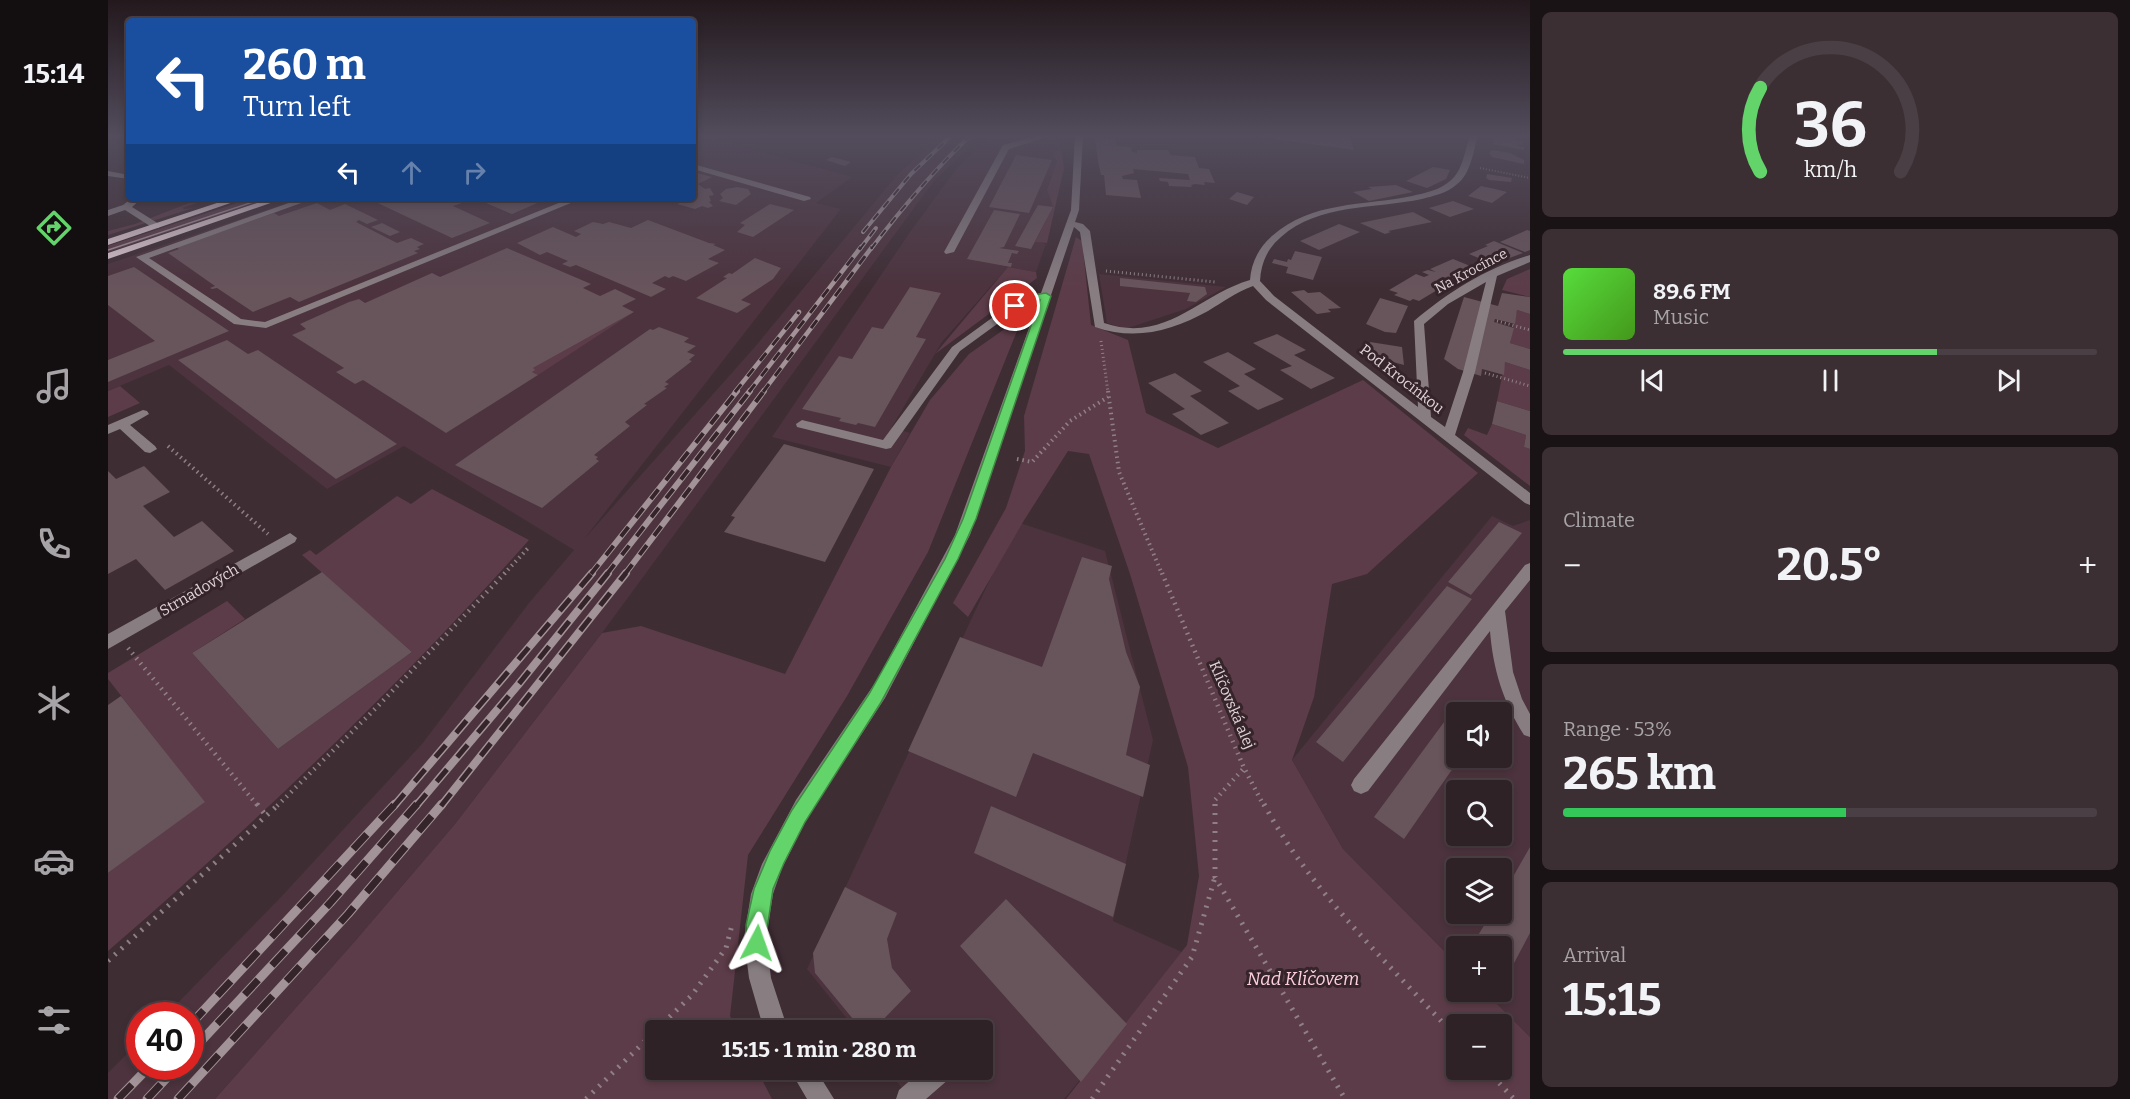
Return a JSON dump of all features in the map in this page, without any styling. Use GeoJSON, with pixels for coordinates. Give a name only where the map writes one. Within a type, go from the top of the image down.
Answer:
{"type":"FeatureCollection","features":[{"type":"Feature","properties":{"kind":"main road"},"geometry":{"type":"LineString","coordinates":[[108,242],[233,201]]}},
{"type":"Feature","properties":{"kind":"main road"},"geometry":{"type":"LineString","coordinates":[[108,256],[272,201]]}},
{"type":"Feature","properties":{"kind":"street"},"geometry":{"type":"LineString","coordinates":[[763,186],[807,199]]}},
{"type":"Feature","properties":{"kind":"street"},"geometry":{"type":"LineString","coordinates":[[949,252],[985,186]]}},
{"type":"Feature","properties":{"kind":"street"},"geometry":{"type":"LineString","coordinates":[[772,1020],[762,994],[757,961],[756,925],[764,889],[799,816],[875,699],[951,559],[970,519],[1070,225],[1077,186]]}},
{"type":"Feature","properties":{"kind":"street"},"geometry":{"type":"LineString","coordinates":[[1070,225],[1080,226],[1085,231],[1099,325],[1121,332],[1142,332],[1197,313],[1242,285],[1255,282],[1255,269],[1259,255],[1280,232],[1302,218],[1330,211],[1416,198],[1448,186]]}},
{"type":"Feature","properties":{"kind":"street"},"geometry":{"type":"LineString","coordinates":[[108,213],[126,207],[134,201]]}},
{"type":"Feature","properties":{"kind":"street"},"geometry":{"type":"LineString","coordinates":[[302,201],[141,257],[238,321],[266,325],[571,201]]}},
{"type":"Feature","properties":{"kind":"street"},"geometry":{"type":"LineString","coordinates":[[126,207],[156,226]]}},
{"type":"Feature","properties":{"kind":"street","name":"Na Krocínce"},"geometry":{"type":"LineString","coordinates":[[1425,417],[1418,323],[1442,301],[1493,273],[1530,258]]}},
{"type":"Feature","properties":{"kind":"street"},"geometry":{"type":"LineString","coordinates":[[1448,436],[1469,372],[1493,273]]}},
{"type":"Feature","properties":{"kind":"street","name":"Pod Krocínkou"},"geometry":{"type":"LineString","coordinates":[[1255,282],[1270,298],[1530,500]]}},
{"type":"Feature","properties":{"kind":"street"},"geometry":{"type":"LineString","coordinates":[[802,424],[886,445],[956,349],[1015,306],[1030,298],[1046,296]]}},
{"type":"Feature","properties":{"kind":"street"},"geometry":{"type":"LineString","coordinates":[[108,430],[143,414]]}},
{"type":"Feature","properties":{"kind":"street"},"geometry":{"type":"LineString","coordinates":[[122,424],[150,449]]}},
{"type":"Feature","properties":{"kind":"street","name":"Strnadových"},"geometry":{"type":"LineString","coordinates":[[113,639],[284,541]]}},
{"type":"Feature","properties":{"kind":"street"},"geometry":{"type":"LineString","coordinates":[[1361,785],[1530,569]]}},
{"type":"Feature","properties":{"kind":"street"},"geometry":{"type":"LineString","coordinates":[[1497,610],[1500,660],[1518,713],[1530,729]]}},
{"type":"Feature","properties":{"kind":"street"},"geometry":{"type":"LineString","coordinates":[[809,1080],[822,1099]]}},
{"type":"Feature","properties":{"kind":"street"},"geometry":{"type":"LineString","coordinates":[[908,1099],[929,1080]]}},
{"type":"Feature","properties":{"kind":"path"},"geometry":{"type":"LineString","coordinates":[[1089,270],[1185,279]]}},
{"type":"Feature","properties":{"kind":"path"},"geometry":{"type":"LineString","coordinates":[[1495,321],[1530,330]]}},
{"type":"Feature","properties":{"kind":"path","name":"Klíčovská alej"},"geometry":{"type":"LineString","coordinates":[[1099,325],[1119,472],[1244,768],[1278,831],[1314,881],[1446,1025]]}},
{"type":"Feature","properties":{"kind":"path"},"geometry":{"type":"LineString","coordinates":[[1482,372],[1530,386]]}},
{"type":"Feature","properties":{"kind":"path"},"geometry":{"type":"LineString","coordinates":[[1017,459],[1032,462],[1070,421],[1109,397]]}},
{"type":"Feature","properties":{"kind":"path"},"geometry":{"type":"LineString","coordinates":[[150,449],[166,445],[284,541]]}},
{"type":"Feature","properties":{"kind":"path"},"geometry":{"type":"LineString","coordinates":[[108,961],[267,817],[396,690],[530,546]]}},
{"type":"Feature","properties":{"kind":"path"},"geometry":{"type":"LineString","coordinates":[[113,639],[267,817]]}},
{"type":"Feature","properties":{"kind":"path"},"geometry":{"type":"LineString","coordinates":[[1092,1099],[1192,957],[1215,877],[1215,800],[1244,768]]}},
{"type":"Feature","properties":{"kind":"path"},"geometry":{"type":"LineString","coordinates":[[1215,877],[1345,1099]]}},
{"type":"Feature","properties":{"kind":"path"},"geometry":{"type":"LineString","coordinates":[[586,1099],[692,995],[726,948]]}},
{"type":"Feature","properties":{"kind":"path"},"geometry":{"type":"LineString","coordinates":[[1496,1080],[1514,1099]]}},
{"type":"Feature","properties":{"kind":"shaded area"},"geometry":{"type":"Polygon","coordinates":[[[696,186],[839,186],[816,203],[841,209],[585,538],[754,348],[888,186],[930,186],[602,633],[455,824],[215,1099],[108,1099],[108,1073],[126,1055],[126,1080],[204,1080],[204,1002],[179,1002],[282,896],[422,744],[529,603],[574,550],[404,446],[327,489],[169,365],[108,391],[108,264],[292,201],[696,201],[696,186]]]}},
{"type":"Feature","properties":{"kind":"shaded area"},"geometry":{"type":"Polygon","coordinates":[[[944,186],[1048,186],[1047,190],[1053,207],[1035,241],[1046,244],[1036,272],[1008,267],[942,342],[892,427],[910,433],[891,467],[772,437],[910,232],[944,186]]]}},
{"type":"Feature","properties":{"kind":"shaded area"},"geometry":{"type":"Polygon","coordinates":[[[1099,274],[1226,287],[1186,309],[1125,329],[1107,323],[1099,274]]]}},
{"type":"Feature","properties":{"kind":"shaded area"},"geometry":{"type":"Polygon","coordinates":[[[1492,516],[1513,526],[1530,520],[1530,1037],[1512,1019],[1512,1014],[1507,1014],[1495,1002],[1512,1002],[1512,936],[1446,936],[1446,953],[1343,849],[1292,760],[1492,516]]]}},
{"type":"Feature","properties":{"kind":"shaded area"},"geometry":{"type":"Polygon","coordinates":[[[1017,522],[1105,551],[1153,740],[1113,921],[1182,952],[1127,1024],[1064,1099],[911,1099],[895,1080],[993,1080],[993,1020],[848,1020],[807,969],[1017,522]]]}},
{"type":"Feature","properties":{"kind":"green space"},"geometry":{"type":"Polygon","coordinates":[[[1048,186],[1060,186],[1047,243],[1035,242],[1053,207],[1047,190],[1048,186]]]}},
{"type":"Feature","properties":{"kind":"green space"},"geometry":{"type":"Polygon","coordinates":[[[194,201],[203,201],[182,208],[193,208],[108,235],[108,231],[135,224],[194,201]]]}},
{"type":"Feature","properties":{"kind":"green space"},"geometry":{"type":"Polygon","coordinates":[[[243,201],[261,201],[108,252],[108,246],[243,201]]]}},
{"type":"Feature","properties":{"kind":"green space","name":"Nad Klíčovem"},"geometry":{"type":"Polygon","coordinates":[[[1076,237],[1082,241],[1091,325],[1128,340],[1146,413],[1218,448],[1363,380],[1478,473],[1367,574],[1332,584],[1314,697],[1292,760],[1343,849],[1446,953],[1446,1002],[1495,1002],[1507,1014],[1446,1014],[1446,1080],[1512,1080],[1512,1019],[1530,1037],[1530,1099],[1066,1099],[1187,945],[1199,876],[1188,767],[1130,574],[1089,454],[1068,451],[1023,522],[968,617],[953,603],[1006,508],[1025,451],[1024,416],[1076,237]]]}},
{"type":"Feature","properties":{"kind":"green space"},"geometry":{"type":"Polygon","coordinates":[[[1008,267],[1036,272],[1037,278],[935,354],[1008,267]]]}},
{"type":"Feature","properties":{"kind":"green space"},"geometry":{"type":"Polygon","coordinates":[[[1530,269],[1530,297],[1502,290],[1507,279],[1530,269]]]}},
{"type":"Feature","properties":{"kind":"green space"},"geometry":{"type":"Polygon","coordinates":[[[1517,310],[1530,314],[1530,349],[1510,343],[1517,310]]]}},
{"type":"Feature","properties":{"kind":"green space"},"geometry":{"type":"Polygon","coordinates":[[[634,312],[538,375],[532,372],[533,368],[634,312]]]}},
{"type":"Feature","properties":{"kind":"green space"},"geometry":{"type":"Polygon","coordinates":[[[1023,316],[928,552],[847,696],[748,855],[730,1016],[732,1020],[645,1020],[645,1080],[762,1080],[772,1099],[215,1099],[455,824],[602,633],[641,626],[785,674],[891,467],[930,400],[969,354],[1023,316]]]}},
{"type":"Feature","properties":{"kind":"green space"},"geometry":{"type":"Polygon","coordinates":[[[1505,362],[1530,370],[1530,411],[1497,401],[1505,362]]]}},
{"type":"Feature","properties":{"kind":"green space"},"geometry":{"type":"Polygon","coordinates":[[[120,386],[140,403],[108,417],[108,391],[120,386]]]}},
{"type":"Feature","properties":{"kind":"green space"},"geometry":{"type":"Polygon","coordinates":[[[1492,424],[1526,435],[1524,447],[1530,449],[1530,486],[1464,435],[1468,428],[1487,435],[1492,424]]]}},
{"type":"Feature","properties":{"kind":"green space"},"geometry":{"type":"Polygon","coordinates":[[[432,489],[529,540],[429,648],[325,752],[218,853],[108,951],[108,873],[204,802],[108,679],[108,673],[227,601],[245,619],[192,653],[278,749],[412,652],[302,555],[310,550],[316,555],[397,496],[411,504],[432,489]]]}},
{"type":"Feature","properties":{"kind":"building"},"geometry":{"type":"Polygon","coordinates":[[[696,186],[710,188],[714,195],[709,196],[711,201],[709,202],[713,206],[708,208],[702,206],[695,209],[677,204],[696,201],[696,186]]]}},
{"type":"Feature","properties":{"kind":"building"},"geometry":{"type":"Polygon","coordinates":[[[1000,186],[1041,186],[1029,213],[989,207],[1000,186]]]}},
{"type":"Feature","properties":{"kind":"building"},"geometry":{"type":"Polygon","coordinates":[[[1105,186],[1138,186],[1141,198],[1106,195],[1105,186]]]}},
{"type":"Feature","properties":{"kind":"building"},"geometry":{"type":"Polygon","coordinates":[[[1399,186],[1413,192],[1369,201],[1353,192],[1372,189],[1368,187],[1399,186]]]}},
{"type":"Feature","properties":{"kind":"building"},"geometry":{"type":"Polygon","coordinates":[[[1481,186],[1507,192],[1492,203],[1468,196],[1481,186]]]}},
{"type":"Feature","properties":{"kind":"building"},"geometry":{"type":"Polygon","coordinates":[[[737,187],[748,189],[751,194],[736,205],[719,201],[723,198],[720,194],[726,189],[737,187]]]}},
{"type":"Feature","properties":{"kind":"building"},"geometry":{"type":"Polygon","coordinates":[[[1237,192],[1254,197],[1247,205],[1229,199],[1237,192]]]}},
{"type":"Feature","properties":{"kind":"building"},"geometry":{"type":"Polygon","coordinates":[[[373,201],[458,201],[462,203],[453,206],[490,223],[452,238],[373,201]]]}},
{"type":"Feature","properties":{"kind":"building"},"geometry":{"type":"Polygon","coordinates":[[[491,201],[542,201],[512,214],[486,203],[491,201]]]}},
{"type":"Feature","properties":{"kind":"building"},"geometry":{"type":"Polygon","coordinates":[[[1453,201],[1474,209],[1450,217],[1429,208],[1453,201]]]}},
{"type":"Feature","properties":{"kind":"building"},"geometry":{"type":"Polygon","coordinates":[[[317,203],[330,210],[345,204],[378,220],[367,224],[359,220],[356,222],[397,243],[411,238],[424,244],[417,247],[420,249],[414,251],[418,253],[299,302],[290,297],[253,312],[217,288],[210,288],[215,286],[168,253],[179,249],[176,247],[274,213],[279,216],[317,203]]]}},
{"type":"Feature","properties":{"kind":"building"},"geometry":{"type":"Polygon","coordinates":[[[770,204],[794,210],[753,237],[737,232],[745,225],[740,223],[770,204]]]}},
{"type":"Feature","properties":{"kind":"building"},"geometry":{"type":"Polygon","coordinates":[[[1038,205],[1053,207],[1031,249],[1015,246],[1038,205]]]}},
{"type":"Feature","properties":{"kind":"building"},"geometry":{"type":"Polygon","coordinates":[[[994,210],[1020,214],[1004,247],[999,248],[1019,251],[1017,254],[1012,253],[1008,263],[1012,263],[1011,267],[967,259],[994,210]]]}},
{"type":"Feature","properties":{"kind":"building"},"geometry":{"type":"Polygon","coordinates":[[[1413,212],[1432,222],[1388,231],[1391,232],[1385,234],[1360,223],[1413,212]]]}},
{"type":"Feature","properties":{"kind":"building"},"geometry":{"type":"Polygon","coordinates":[[[648,220],[716,244],[713,245],[725,250],[708,259],[719,263],[686,281],[673,276],[669,278],[665,276],[652,283],[666,289],[651,297],[576,265],[570,267],[562,264],[568,261],[547,252],[540,255],[517,243],[553,227],[576,237],[581,234],[574,231],[593,222],[603,224],[609,222],[631,228],[648,220]]]}},
{"type":"Feature","properties":{"kind":"building"},"geometry":{"type":"Polygon","coordinates":[[[382,223],[400,232],[390,236],[371,227],[382,223]]]}},
{"type":"Feature","properties":{"kind":"building"},"geometry":{"type":"Polygon","coordinates":[[[1339,224],[1360,232],[1319,250],[1300,241],[1339,224]]]}},
{"type":"Feature","properties":{"kind":"building"},"geometry":{"type":"Polygon","coordinates":[[[1527,230],[1530,231],[1530,250],[1525,252],[1500,242],[1527,230]]]}},
{"type":"Feature","properties":{"kind":"building"},"geometry":{"type":"Polygon","coordinates":[[[1494,241],[1523,253],[1493,264],[1469,254],[1494,241]]]}},
{"type":"Feature","properties":{"kind":"building"},"geometry":{"type":"Polygon","coordinates":[[[507,248],[591,284],[583,288],[600,296],[615,289],[636,299],[622,306],[634,312],[533,368],[535,370],[532,372],[538,375],[446,433],[363,380],[355,384],[336,372],[344,368],[292,335],[306,329],[300,324],[349,302],[359,299],[365,303],[432,273],[440,277],[507,248]]]}},
{"type":"Feature","properties":{"kind":"building"},"geometry":{"type":"Polygon","coordinates":[[[1295,251],[1322,257],[1313,280],[1286,273],[1288,267],[1272,263],[1274,259],[1287,262],[1288,259],[1291,260],[1295,251]]]}},
{"type":"Feature","properties":{"kind":"building"},"geometry":{"type":"Polygon","coordinates":[[[755,258],[781,268],[773,279],[741,300],[751,304],[737,313],[696,298],[727,278],[723,277],[729,273],[732,274],[755,258]]]}},
{"type":"Feature","properties":{"kind":"building"},"geometry":{"type":"Polygon","coordinates":[[[1453,259],[1480,270],[1454,280],[1443,277],[1452,281],[1419,301],[1413,299],[1410,301],[1394,295],[1398,293],[1389,290],[1416,274],[1424,277],[1429,275],[1422,272],[1428,270],[1436,272],[1430,269],[1453,259]]]}},
{"type":"Feature","properties":{"kind":"building"},"geometry":{"type":"Polygon","coordinates":[[[134,267],[229,331],[108,382],[108,360],[155,341],[108,305],[108,276],[134,267]]]}},
{"type":"Feature","properties":{"kind":"building"},"geometry":{"type":"Polygon","coordinates":[[[1120,278],[1205,287],[1207,294],[1196,302],[1187,301],[1190,293],[1120,286],[1120,278]]]}},
{"type":"Feature","properties":{"kind":"building"},"geometry":{"type":"Polygon","coordinates":[[[910,287],[941,293],[916,337],[926,339],[875,427],[839,421],[841,418],[802,409],[839,356],[852,359],[872,327],[883,329],[910,287]]]}},
{"type":"Feature","properties":{"kind":"building"},"geometry":{"type":"Polygon","coordinates":[[[1304,290],[1308,293],[1320,292],[1341,308],[1328,309],[1331,312],[1317,314],[1291,292],[1304,290]]]}},
{"type":"Feature","properties":{"kind":"building"},"geometry":{"type":"Polygon","coordinates":[[[1502,293],[1530,297],[1530,314],[1517,310],[1515,324],[1495,319],[1494,322],[1514,328],[1510,343],[1530,349],[1530,370],[1505,362],[1504,375],[1482,369],[1481,376],[1458,369],[1444,359],[1464,297],[1498,306],[1502,293]]]}},
{"type":"Feature","properties":{"kind":"building"},"geometry":{"type":"Polygon","coordinates":[[[1380,298],[1408,306],[1396,333],[1385,332],[1366,324],[1380,298]]]}},
{"type":"Feature","properties":{"kind":"building"},"geometry":{"type":"Polygon","coordinates":[[[659,327],[689,338],[684,342],[696,346],[687,352],[695,355],[689,360],[692,361],[665,382],[669,384],[664,387],[667,388],[644,404],[647,405],[625,422],[630,426],[594,455],[599,461],[542,508],[455,465],[650,329],[659,327]]]}},
{"type":"Feature","properties":{"kind":"building"},"geometry":{"type":"Polygon","coordinates":[[[1277,334],[1306,350],[1294,355],[1335,378],[1311,389],[1280,370],[1292,366],[1253,343],[1277,334]]]}},
{"type":"Feature","properties":{"kind":"building"},"geometry":{"type":"Polygon","coordinates":[[[227,340],[248,354],[258,350],[397,444],[336,479],[178,360],[227,340]]]}},
{"type":"Feature","properties":{"kind":"building"},"geometry":{"type":"Polygon","coordinates":[[[1370,342],[1402,347],[1404,365],[1371,356],[1370,342]]]}},
{"type":"Feature","properties":{"kind":"building"},"geometry":{"type":"Polygon","coordinates":[[[1228,352],[1256,369],[1244,374],[1284,399],[1258,410],[1228,391],[1240,386],[1203,362],[1228,352]]]}},
{"type":"Feature","properties":{"kind":"building"},"geometry":{"type":"Polygon","coordinates":[[[1175,373],[1202,391],[1190,396],[1229,423],[1201,435],[1172,414],[1185,409],[1148,383],[1175,373]]]}},
{"type":"Feature","properties":{"kind":"building"},"geometry":{"type":"Polygon","coordinates":[[[1497,401],[1530,411],[1530,449],[1524,447],[1526,435],[1492,424],[1497,401]]]}},
{"type":"Feature","properties":{"kind":"building"},"geometry":{"type":"Polygon","coordinates":[[[784,444],[874,469],[825,562],[724,532],[735,517],[731,516],[784,444]]]}},
{"type":"Feature","properties":{"kind":"building"},"geometry":{"type":"Polygon","coordinates":[[[144,466],[170,492],[143,506],[174,537],[202,521],[234,551],[165,590],[136,559],[108,574],[108,471],[116,479],[144,466]]]}},
{"type":"Feature","properties":{"kind":"building"},"geometry":{"type":"Polygon","coordinates":[[[1499,522],[1522,533],[1471,595],[1448,582],[1499,522]]]}},
{"type":"Feature","properties":{"kind":"building"},"geometry":{"type":"Polygon","coordinates":[[[1082,557],[1112,566],[1109,579],[1126,652],[1140,687],[1126,755],[1150,765],[1143,797],[1033,753],[1016,797],[908,751],[960,637],[1042,667],[1082,557]]]}},
{"type":"Feature","properties":{"kind":"building"},"geometry":{"type":"Polygon","coordinates":[[[322,572],[412,652],[278,749],[192,653],[322,572]]]}},
{"type":"Feature","properties":{"kind":"building"},"geometry":{"type":"Polygon","coordinates":[[[1447,586],[1472,599],[1343,762],[1316,742],[1447,586]]]}},
{"type":"Feature","properties":{"kind":"building"},"geometry":{"type":"Polygon","coordinates":[[[121,696],[205,802],[108,873],[108,705],[121,696]]]}},
{"type":"Feature","properties":{"kind":"building"},"geometry":{"type":"Polygon","coordinates":[[[1446,719],[1446,768],[1453,768],[1404,839],[1374,817],[1446,719]]]}},
{"type":"Feature","properties":{"kind":"building"},"geometry":{"type":"Polygon","coordinates":[[[991,806],[1126,864],[1113,917],[974,853],[991,806]]]}},
{"type":"Feature","properties":{"kind":"building"},"geometry":{"type":"Polygon","coordinates":[[[1530,847],[1530,933],[1513,965],[1512,936],[1478,936],[1485,924],[1512,924],[1512,878],[1530,847]]]}},
{"type":"Feature","properties":{"kind":"building"},"geometry":{"type":"Polygon","coordinates":[[[845,887],[897,913],[887,939],[892,968],[911,991],[883,1020],[854,1020],[815,973],[813,953],[845,887]]]}},
{"type":"Feature","properties":{"kind":"building"},"geometry":{"type":"Polygon","coordinates":[[[1006,899],[1127,1024],[1081,1082],[960,946],[1006,899]]]}},
{"type":"Feature","properties":{"kind":"tram line"},"geometry":{"type":"LineString","coordinates":[[108,250],[256,201]]}},
{"type":"Feature","properties":{"kind":"railway"},"geometry":{"type":"LineString","coordinates":[[863,232],[901,186]]}},
{"type":"Feature","properties":{"kind":"railway"},"geometry":{"type":"LineString","coordinates":[[871,249],[922,186]]}},
{"type":"Feature","properties":{"kind":"railway"},"geometry":{"type":"LineString","coordinates":[[860,249],[876,228]]}},
{"type":"Feature","properties":{"kind":"railway"},"geometry":{"type":"LineString","coordinates":[[749,392],[861,247]]}},
{"type":"Feature","properties":{"kind":"railway"},"geometry":{"type":"LineString","coordinates":[[763,392],[872,247]]}},
{"type":"Feature","properties":{"kind":"railway"},"geometry":{"type":"LineString","coordinates":[[735,392],[799,312]]}},
{"type":"Feature","properties":{"kind":"railway"},"geometry":{"type":"LineString","coordinates":[[591,574],[737,391]]}},
{"type":"Feature","properties":{"kind":"railway"},"geometry":{"type":"LineString","coordinates":[[607,574],[750,391]]}},
{"type":"Feature","properties":{"kind":"railway"},"geometry":{"type":"LineString","coordinates":[[625,574],[764,391]]}},
{"type":"Feature","properties":{"kind":"railway"},"geometry":{"type":"LineString","coordinates":[[394,806],[592,573]]}},
{"type":"Feature","properties":{"kind":"railway"},"geometry":{"type":"LineString","coordinates":[[416,806],[608,573]]}},
{"type":"Feature","properties":{"kind":"railway"},"geometry":{"type":"LineString","coordinates":[[441,806],[626,573]]}},
{"type":"Feature","properties":{"kind":"railway"},"geometry":{"type":"LineString","coordinates":[[204,1010],[395,804]]}},
{"type":"Feature","properties":{"kind":"railway"},"geometry":{"type":"LineString","coordinates":[[204,1038],[330,903],[417,804]]}},
{"type":"Feature","properties":{"kind":"railway"},"geometry":{"type":"LineString","coordinates":[[178,1099],[348,914],[442,804]]}},
{"type":"Feature","properties":{"kind":"railway"},"geometry":{"type":"LineString","coordinates":[[118,1099],[136,1080]]}},
{"type":"Feature","properties":{"kind":"railway"},"geometry":{"type":"LineString","coordinates":[[147,1099],[165,1080]]}},
{"type":"Feature","properties":{"kind":"route"},"geometry":{"type":"LineString","coordinates":[[757,943],[756,925],[764,889],[777,858],[799,816],[875,699],[951,559],[970,519],[1046,296],[1030,298],[1015,306]]}}]}
